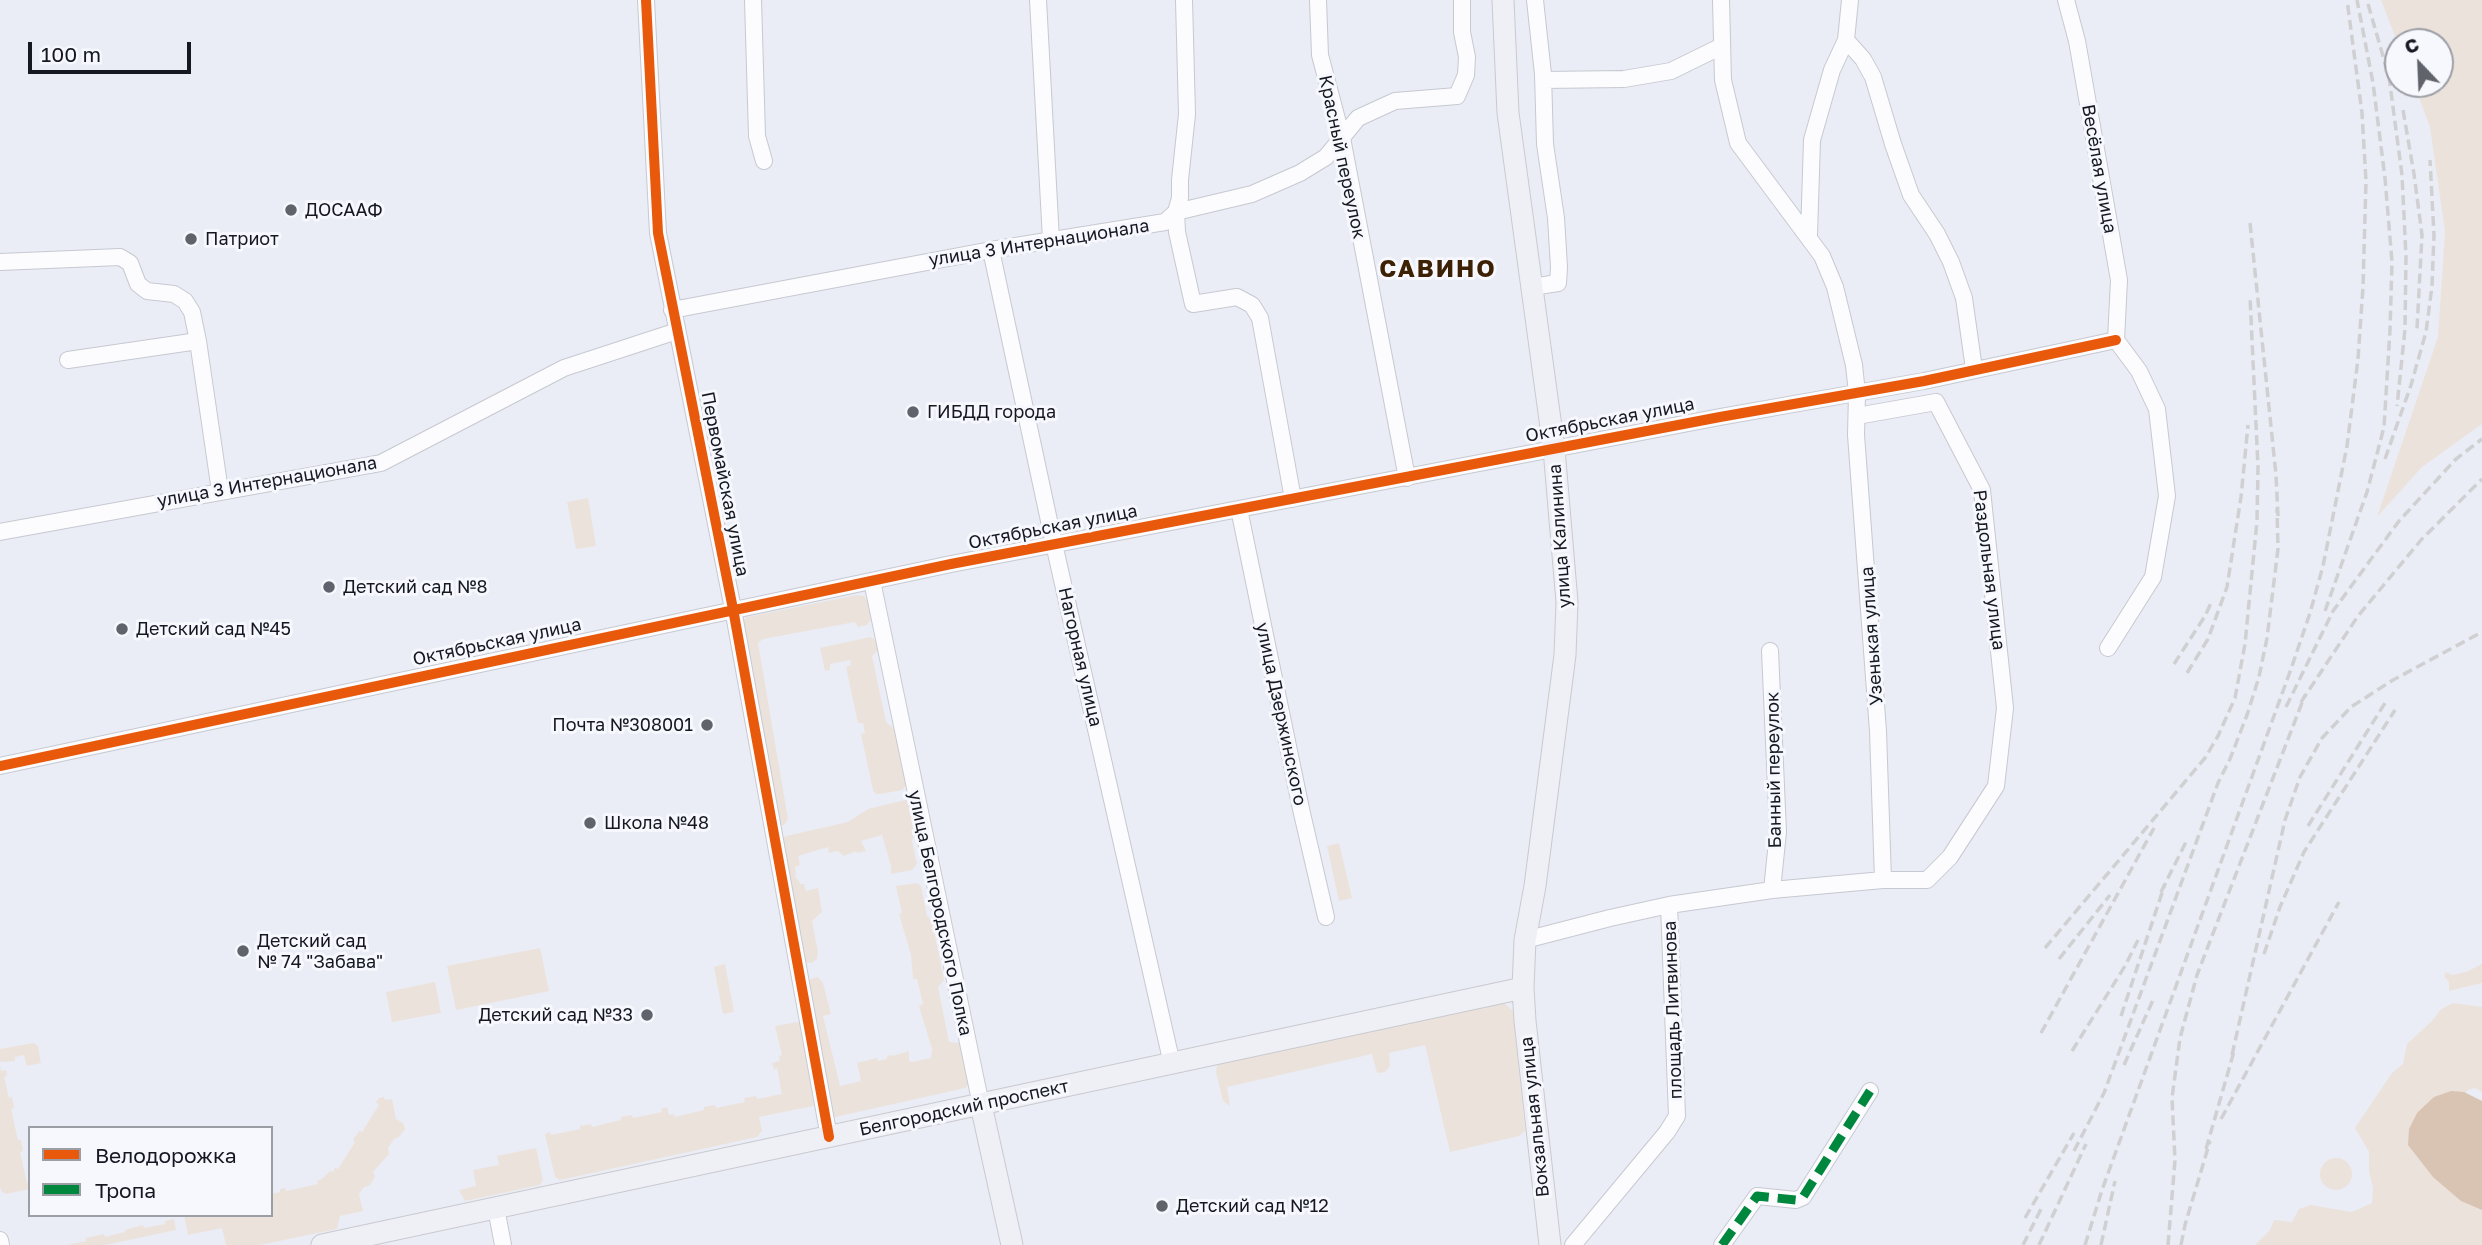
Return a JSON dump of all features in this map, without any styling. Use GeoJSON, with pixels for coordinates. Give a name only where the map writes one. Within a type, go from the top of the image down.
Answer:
{"type":"FeatureCollection","features":[{"type":"Feature","properties":{"kind":"main road","name":"улица Калинина"},"geometry":{"type":"LineString","coordinates":[[1503,0],[1508,113],[1554,449],[1567,602],[1565,654],[1535,886],[1525,940],[1523,988]]}},
{"type":"Feature","properties":{"kind":"main road","name":"Белгородский проспект"},"geometry":{"type":"LineString","coordinates":[[322,1245],[1523,988]]}},
{"type":"Feature","properties":{"kind":"main road","name":"Вокзальная улица"},"geometry":{"type":"LineString","coordinates":[[1523,988],[1550,1245]]}},
{"type":"Feature","properties":{"kind":"main road","name":"улица Белгородского Полка"},"geometry":{"type":"LineString","coordinates":[[981,1105],[1012,1245]]}},
{"type":"Feature","properties":{"kind":"street","name":"Первомайская улица"},"geometry":{"type":"LineString","coordinates":[[646,0],[658,233],[733,609],[829,1137]]}},
{"type":"Feature","properties":{"kind":"street"},"geometry":{"type":"LineString","coordinates":[[753,0],[757,136],[764,161]]}},
{"type":"Feature","properties":{"kind":"street"},"geometry":{"type":"LineString","coordinates":[[1038,0],[1051,240]]}},
{"type":"Feature","properties":{"kind":"street"},"geometry":{"type":"LineString","coordinates":[[1184,0],[1187,114],[1180,198],[1176,212],[1177,232],[1193,303],[1237,297],[1251,305],[1260,318],[1293,499]]}},
{"type":"Feature","properties":{"kind":"street","name":"Красный переулок"},"geometry":{"type":"LineString","coordinates":[[1318,0],[1320,55],[1342,138],[1407,478]]}},
{"type":"Feature","properties":{"kind":"street","name":"улица 3 Интернационала"},"geometry":{"type":"LineString","coordinates":[[673,310],[991,250],[1165,222],[1176,212],[1252,194],[1326,157],[1358,118],[1395,101],[1457,96],[1466,75],[1467,57],[1462,32],[1462,0]]}},
{"type":"Feature","properties":{"kind":"street"},"geometry":{"type":"LineString","coordinates":[[1532,288],[1558,283],[1559,267],[1556,218],[1545,144],[1543,80],[1535,0]]}},
{"type":"Feature","properties":{"kind":"street","name":"Узенькая улица"},"geometry":{"type":"LineString","coordinates":[[1721,0],[1723,80],[1738,143],[1822,256],[1835,287],[1854,365],[1878,731],[1883,880]]}},
{"type":"Feature","properties":{"kind":"street"},"geometry":{"type":"LineString","coordinates":[[1809,235],[1812,140],[1832,70],[1846,40],[1850,0]]}},
{"type":"Feature","properties":{"kind":"street","name":"Весёлая улица"},"geometry":{"type":"LineString","coordinates":[[2066,0],[2077,41],[2119,280],[2116,340]]}},
{"type":"Feature","properties":{"kind":"street"},"geometry":{"type":"LineString","coordinates":[[1846,40],[1863,59],[1873,77],[1892,144],[1911,195],[1937,234],[1951,262],[1964,298],[1975,369]]}},
{"type":"Feature","properties":{"kind":"street"},"geometry":{"type":"LineString","coordinates":[[1543,80],[1624,79],[1671,71],[1722,46]]}},
{"type":"Feature","properties":{"kind":"street","name":"Нагорная улица"},"geometry":{"type":"LineString","coordinates":[[991,250],[1054,544],[1172,1064]]}},
{"type":"Feature","properties":{"kind":"street"},"geometry":{"type":"LineString","coordinates":[[0,262],[120,257],[130,263],[138,284],[147,291],[174,294],[185,301],[192,312],[198,341],[220,491]]}},
{"type":"Feature","properties":{"kind":"street","name":"улица 3 Интернационала"},"geometry":{"type":"LineString","coordinates":[[0,532],[381,463],[565,368],[677,331]]}},
{"type":"Feature","properties":{"kind":"street"},"geometry":{"type":"LineString","coordinates":[[2108,648],[2153,578],[2167,496],[2157,409],[2139,371],[2116,340]]}},
{"type":"Feature","properties":{"kind":"street","name":"Октябрьская улица"},"geometry":{"type":"LineString","coordinates":[[0,765],[733,609],[1054,544],[1720,416],[1924,381],[2116,340]]}},
{"type":"Feature","properties":{"kind":"street"},"geometry":{"type":"LineString","coordinates":[[68,360],[198,341]]}},
{"type":"Feature","properties":{"kind":"street","name":"Раздольная улица"},"geometry":{"type":"LineString","coordinates":[[1857,416],[1936,402],[1982,489],[2005,708],[1996,786],[1951,857],[1927,880],[1883,880]]}},
{"type":"Feature","properties":{"kind":"street","name":"улица Дзержинского"},"geometry":{"type":"LineString","coordinates":[[1239,509],[1326,918]]}},
{"type":"Feature","properties":{"kind":"street","name":"улица Белгородского Полка"},"geometry":{"type":"LineString","coordinates":[[872,581],[981,1105]]}},
{"type":"Feature","properties":{"kind":"street","name":"Банный переулок"},"geometry":{"type":"LineString","coordinates":[[1770,651],[1778,832],[1772,890]]}},
{"type":"Feature","properties":{"kind":"street"},"geometry":{"type":"LineString","coordinates":[[1525,940],[1669,905],[1772,890],[1883,880]]}},
{"type":"Feature","properties":{"kind":"street","name":"площадь Литвинова"},"geometry":{"type":"LineString","coordinates":[[1573,1245],[1667,1132],[1677,1116],[1669,905]]}},
{"type":"Feature","properties":{"kind":"street"},"geometry":{"type":"LineString","coordinates":[[1722,1245],[1757,1196],[1796,1199],[1802,1197],[1870,1091]]}},
{"type":"Feature","properties":{"kind":"street"},"geometry":{"type":"LineString","coordinates":[[496,1208],[503,1245]]}},
{"type":"Feature","properties":{"kind":"street"},"geometry":{"type":"LineString","coordinates":[[0,1240],[1,1245]]}},
{"type":"Feature","properties":{"kind":"shaded area"},"geometry":{"type":"Polygon","coordinates":[[[2381,0],[2482,0],[2482,424],[2422,467],[2377,517],[2438,337],[2445,231],[2430,127],[2419,98],[2454,98],[2454,28],[2392,28],[2381,0]]]}},
{"type":"Feature","properties":{"kind":"shaded area"},"geometry":{"type":"Polygon","coordinates":[[[588,498],[596,546],[576,549],[567,502],[588,498]]]}},
{"type":"Feature","properties":{"kind":"shaded area"},"geometry":{"type":"Polygon","coordinates":[[[857,595],[864,596],[868,602],[871,620],[867,625],[858,627],[855,622],[763,639],[758,643],[788,819],[784,825],[779,825],[742,621],[747,617],[857,595]]]}},
{"type":"Feature","properties":{"kind":"shaded area"},"geometry":{"type":"Polygon","coordinates":[[[870,637],[877,641],[878,650],[872,656],[886,722],[894,729],[907,784],[902,790],[881,794],[876,794],[873,790],[861,734],[865,733],[863,723],[858,723],[846,667],[851,665],[850,660],[830,664],[830,670],[825,671],[820,648],[870,637]]]}},
{"type":"Feature","properties":{"kind":"shaded area"},"geometry":{"type":"Polygon","coordinates":[[[905,800],[910,802],[917,829],[912,841],[917,864],[912,870],[891,874],[882,835],[861,841],[866,851],[856,851],[844,856],[838,851],[829,853],[828,847],[798,856],[800,865],[795,867],[796,879],[800,884],[804,884],[806,891],[818,888],[822,912],[812,921],[817,959],[812,963],[805,962],[782,837],[848,822],[868,809],[905,800]]]}},
{"type":"Feature","properties":{"kind":"shaded area"},"geometry":{"type":"Polygon","coordinates":[[[1339,843],[1352,898],[1339,901],[1327,846],[1339,843]]]}},
{"type":"Feature","properties":{"kind":"shaded area"},"geometry":{"type":"Polygon","coordinates":[[[917,883],[921,886],[927,916],[932,921],[944,980],[938,987],[949,1042],[961,1043],[969,1084],[965,1088],[835,1117],[808,980],[818,977],[823,983],[831,1014],[823,1016],[840,1086],[861,1081],[857,1063],[877,1058],[878,1061],[887,1059],[887,1056],[909,1051],[909,1061],[912,1062],[931,1058],[932,1049],[919,1006],[923,1004],[917,979],[913,979],[911,955],[899,914],[902,913],[896,886],[917,883]]]}},
{"type":"Feature","properties":{"kind":"shaded area"},"geometry":{"type":"Polygon","coordinates":[[[540,948],[549,991],[456,1010],[447,966],[540,948]]]}},
{"type":"Feature","properties":{"kind":"shaded area"},"geometry":{"type":"Polygon","coordinates":[[[725,964],[734,1012],[723,1014],[714,967],[725,964]]]}},
{"type":"Feature","properties":{"kind":"shaded area"},"geometry":{"type":"Polygon","coordinates":[[[2482,964],[2482,983],[2449,991],[2449,982],[2444,976],[2446,972],[2452,975],[2466,972],[2482,964]]]}},
{"type":"Feature","properties":{"kind":"shaded area"},"geometry":{"type":"Polygon","coordinates":[[[435,982],[441,1013],[392,1022],[386,992],[435,982]]]}},
{"type":"Feature","properties":{"kind":"shaded area"},"geometry":{"type":"Polygon","coordinates":[[[1504,1003],[1513,1011],[1525,1131],[1519,1136],[1450,1152],[1425,1045],[1389,1053],[1390,1066],[1385,1072],[1377,1073],[1372,1054],[1227,1087],[1230,1106],[1223,1101],[1216,1072],[1217,1066],[1222,1063],[1504,1003]]]}},
{"type":"Feature","properties":{"kind":"shaded area"},"geometry":{"type":"Polygon","coordinates":[[[2453,1003],[2482,1007],[2482,1092],[2475,1088],[2468,1090],[2461,1097],[2482,1208],[2482,1245],[2255,1245],[2270,1230],[2274,1220],[2292,1222],[2299,1209],[2311,1205],[2352,1212],[2372,1203],[2369,1152],[2355,1128],[2392,1073],[2403,1064],[2407,1044],[2440,1010],[2453,1003]]]}},
{"type":"Feature","properties":{"kind":"shaded area"},"geometry":{"type":"Polygon","coordinates":[[[802,1023],[818,1105],[759,1117],[762,1131],[757,1137],[560,1180],[555,1177],[545,1134],[550,1132],[551,1135],[591,1124],[592,1127],[621,1120],[621,1117],[632,1115],[633,1118],[662,1112],[661,1109],[667,1107],[669,1115],[674,1114],[675,1117],[704,1110],[704,1107],[715,1105],[716,1108],[745,1102],[744,1098],[756,1096],[757,1099],[782,1094],[777,1068],[774,1069],[772,1063],[780,1061],[779,1056],[782,1055],[775,1026],[802,1023]]]}},
{"type":"Feature","properties":{"kind":"shaded area"},"geometry":{"type":"Polygon","coordinates":[[[34,1043],[38,1046],[41,1063],[27,1066],[24,1055],[15,1057],[15,1061],[0,1062],[0,1049],[34,1043]]]}},
{"type":"Feature","properties":{"kind":"shaded area"},"geometry":{"type":"Polygon","coordinates":[[[0,1066],[1,1071],[6,1070],[7,1076],[4,1077],[9,1098],[12,1097],[14,1108],[11,1109],[18,1140],[21,1140],[23,1151],[20,1152],[28,1189],[6,1194],[0,1187],[0,1066]]]}},
{"type":"Feature","properties":{"kind":"shaded area"},"geometry":{"type":"Polygon","coordinates":[[[2451,1091],[2464,1092],[2482,1101],[2482,1210],[2461,1201],[2433,1177],[2408,1145],[2409,1129],[2417,1113],[2434,1097],[2451,1091]]]}},
{"type":"Feature","properties":{"kind":"shaded area"},"geometry":{"type":"Polygon","coordinates":[[[379,1098],[392,1099],[396,1119],[403,1123],[405,1129],[388,1148],[389,1154],[373,1172],[375,1177],[369,1186],[364,1187],[359,1194],[363,1211],[340,1216],[337,1229],[260,1245],[226,1245],[222,1228],[188,1235],[184,1217],[273,1217],[273,1194],[280,1192],[280,1189],[285,1188],[286,1191],[318,1184],[317,1181],[330,1171],[338,1169],[355,1142],[353,1140],[359,1131],[362,1132],[379,1105],[376,1102],[379,1098]]]}},
{"type":"Feature","properties":{"kind":"shaded area"},"geometry":{"type":"Polygon","coordinates":[[[536,1148],[543,1180],[540,1185],[465,1201],[459,1190],[476,1186],[473,1170],[499,1165],[497,1156],[536,1148]]]}},
{"type":"Feature","properties":{"kind":"shaded area"},"geometry":{"type":"Polygon","coordinates":[[[2336,1158],[2347,1163],[2352,1174],[2347,1185],[2336,1190],[2325,1185],[2320,1174],[2325,1163],[2336,1158]]]}},
{"type":"Feature","properties":{"kind":"shaded area"},"geometry":{"type":"Polygon","coordinates":[[[174,1219],[176,1230],[105,1245],[67,1245],[86,1241],[86,1238],[125,1232],[143,1225],[144,1228],[165,1224],[165,1221],[174,1219]]]}},
{"type":"Feature","properties":{"kind":"railway"},"geometry":{"type":"LineString","coordinates":[[2085,1245],[2102,1190],[2291,669],[2323,566],[2347,446],[2358,359],[2363,287],[2366,181],[2362,113],[2347,0]]}},
{"type":"Feature","properties":{"kind":"railway"},"geometry":{"type":"LineString","coordinates":[[2325,611],[2367,492],[2384,427],[2390,330],[2392,262],[2385,178],[2373,83],[2357,0]]}},
{"type":"Feature","properties":{"kind":"railway"},"geometry":{"type":"LineString","coordinates":[[2368,4],[2389,77],[2402,175],[2406,257],[2405,329],[2397,406]]}},
{"type":"Feature","properties":{"kind":"railway"},"geometry":{"type":"LineString","coordinates":[[2403,110],[2422,235],[2417,329]]}},
{"type":"Feature","properties":{"kind":"railway"},"geometry":{"type":"LineString","coordinates":[[2385,459],[2426,332],[2432,286],[2434,235],[2430,160]]}},
{"type":"Feature","properties":{"kind":"railway"},"geometry":{"type":"LineString","coordinates":[[2250,223],[2278,516]]}},
{"type":"Feature","properties":{"kind":"railway"},"geometry":{"type":"LineString","coordinates":[[2045,948],[2205,758],[2235,698],[2245,644],[2257,521],[2258,467],[2250,297]]}},
{"type":"Feature","properties":{"kind":"railway"},"geometry":{"type":"LineString","coordinates":[[2187,673],[2208,639],[2227,587],[2241,497],[2248,425]]}},
{"type":"Feature","properties":{"kind":"railway"},"geometry":{"type":"LineString","coordinates":[[2286,707],[2333,611],[2399,521],[2456,459],[2482,439]]}},
{"type":"Feature","properties":{"kind":"railway"},"geometry":{"type":"LineString","coordinates":[[2301,702],[2358,616],[2421,540],[2482,479]]}},
{"type":"Feature","properties":{"kind":"railway"},"geometry":{"type":"LineString","coordinates":[[2074,1151],[2104,1093],[2259,677],[2267,638],[2278,549],[2277,508]]}},
{"type":"Feature","properties":{"kind":"railway"},"geometry":{"type":"LineString","coordinates":[[2174,664],[2212,601]]}},
{"type":"Feature","properties":{"kind":"railway"},"geometry":{"type":"LineString","coordinates":[[2232,1055],[2285,820],[2300,777],[2322,738],[2351,707],[2393,680],[2482,632]]}},
{"type":"Feature","properties":{"kind":"railway"},"geometry":{"type":"LineString","coordinates":[[2168,1245],[2175,1160],[2172,1098],[2180,1038],[2197,975],[2305,695]]}},
{"type":"Feature","properties":{"kind":"railway"},"geometry":{"type":"LineString","coordinates":[[2308,826],[2385,703]]}},
{"type":"Feature","properties":{"kind":"railway"},"geometry":{"type":"LineString","coordinates":[[2264,954],[2280,907],[2304,852],[2395,710]]}},
{"type":"Feature","properties":{"kind":"railway"},"geometry":{"type":"LineString","coordinates":[[2041,1033],[2154,828]]}},
{"type":"Feature","properties":{"kind":"railway"},"geometry":{"type":"LineString","coordinates":[[2161,892],[2186,842]]}},
{"type":"Feature","properties":{"kind":"railway"},"geometry":{"type":"LineString","coordinates":[[2121,1016],[2165,884]]}},
{"type":"Feature","properties":{"kind":"railway"},"geometry":{"type":"LineString","coordinates":[[2059,959],[2110,895]]}},
{"type":"Feature","properties":{"kind":"railway"},"geometry":{"type":"LineString","coordinates":[[2221,1119],[2339,902]]}},
{"type":"Feature","properties":{"kind":"railway"},"geometry":{"type":"LineString","coordinates":[[2072,1051],[2125,966],[2138,940]]}},
{"type":"Feature","properties":{"kind":"railway"},"geometry":{"type":"LineString","coordinates":[[2124,1065],[2153,1000]]}},
{"type":"Feature","properties":{"kind":"railway"},"geometry":{"type":"LineString","coordinates":[[2206,1149],[2235,1048]]}},
{"type":"Feature","properties":{"kind":"railway"},"geometry":{"type":"LineString","coordinates":[[2025,1218],[2074,1133]]}},
{"type":"Feature","properties":{"kind":"railway"},"geometry":{"type":"LineString","coordinates":[[2181,1245],[2210,1141]]}},
{"type":"Feature","properties":{"kind":"railway"},"geometry":{"type":"LineString","coordinates":[[2039,1245],[2086,1144]]}},
{"type":"Feature","properties":{"kind":"railway"},"geometry":{"type":"LineString","coordinates":[[2101,1245],[2115,1181]]}},
{"type":"Feature","properties":{"kind":"railway"},"geometry":{"type":"LineString","coordinates":[[2023,1245],[2042,1207]]}},
{"type":"Feature","properties":{"kind":"marked path"},"geometry":{"type":"LineString","coordinates":[[1722,1245],[1757,1196],[1796,1200],[1803,1197],[1870,1091]]}},
{"type":"Feature","properties":{"kind":"cycle path"},"geometry":{"type":"LineString","coordinates":[[646,0],[658,233],[733,609],[829,1137]]}},
{"type":"Feature","properties":{"kind":"cycle path"},"geometry":{"type":"LineString","coordinates":[[0,766],[951,564],[1720,417],[1924,381],[2116,340]]}},
{"type":"Feature","properties":{"kind":"place","name":"ДОСААФ"},"geometry":{"type":"Point","coordinates":[291,210]}},
{"type":"Feature","properties":{"kind":"place","name":"Патриот"},"geometry":{"type":"Point","coordinates":[191,239]}},
{"type":"Feature","properties":{"kind":"place","name":"ГИБДД города"},"geometry":{"type":"Point","coordinates":[913,412]}},
{"type":"Feature","properties":{"kind":"place","name":"Детский сад №8"},"geometry":{"type":"Point","coordinates":[329,587]}},
{"type":"Feature","properties":{"kind":"place","name":"Детский сад №45"},"geometry":{"type":"Point","coordinates":[122,629]}},
{"type":"Feature","properties":{"kind":"place","name":"Почта №308001"},"geometry":{"type":"Point","coordinates":[707,725]}},
{"type":"Feature","properties":{"kind":"place","name":"Школа №48"},"geometry":{"type":"Point","coordinates":[590,823]}},
{"type":"Feature","properties":{"kind":"place","name":"Детский сад № 74 \"Забава\""},"geometry":{"type":"Point","coordinates":[243,951]}},
{"type":"Feature","properties":{"kind":"place","name":"Детский сад №33"},"geometry":{"type":"Point","coordinates":[647,1015]}},
{"type":"Feature","properties":{"kind":"place","name":"Детский сад №12"},"geometry":{"type":"Point","coordinates":[1162,1206]}},
{"type":"Feature","properties":{"kind":"district","name":"САВИНО"},"geometry":{"type":"Point","coordinates":[1438,269]}}]}
